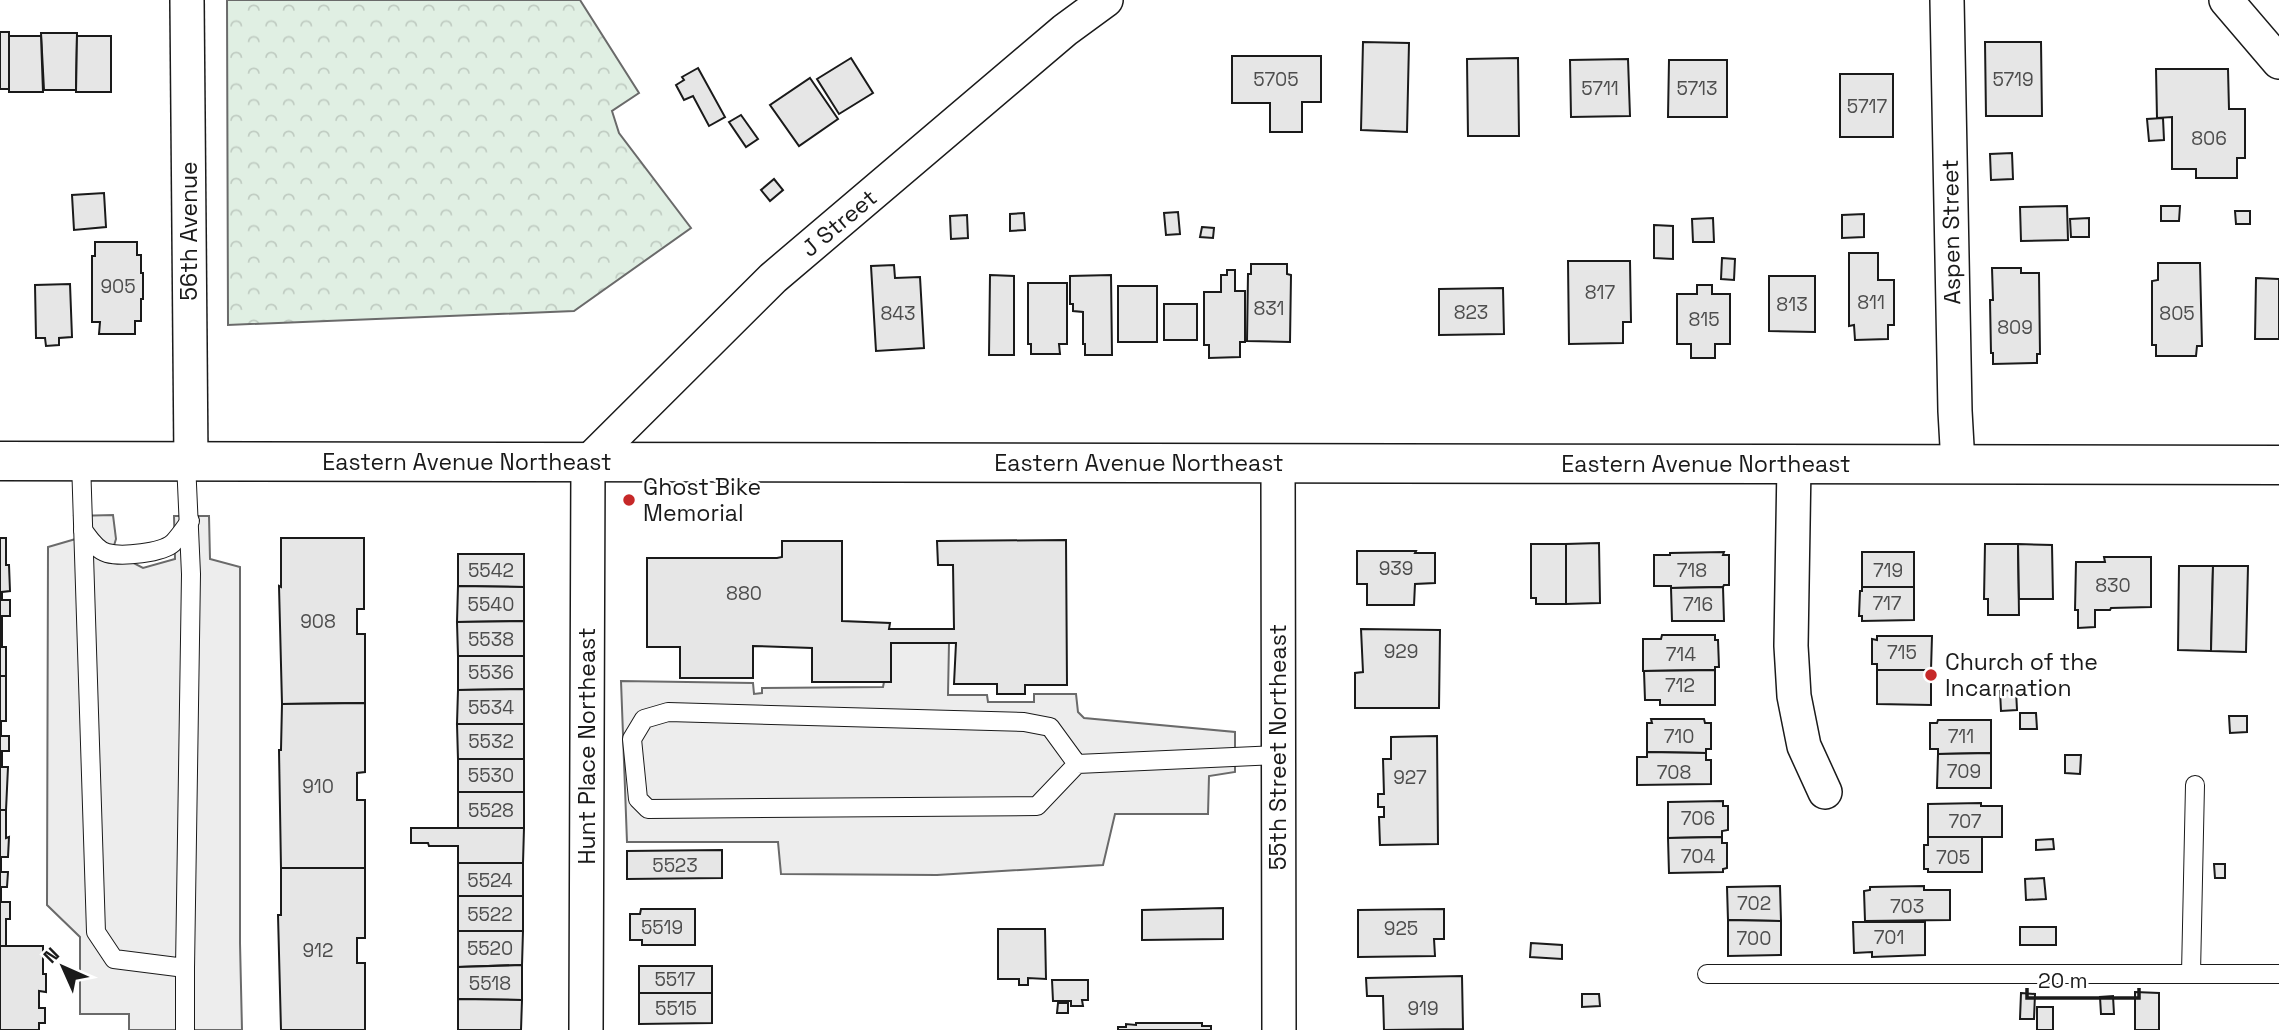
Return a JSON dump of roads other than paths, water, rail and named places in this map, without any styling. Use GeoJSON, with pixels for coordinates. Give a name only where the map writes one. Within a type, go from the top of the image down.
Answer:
{"type":"FeatureCollection","features":[{"type":"Feature","properties":{"kind":"main road","name":"Eastern Avenue Northeast"},"geometry":{"type":"LineString","coordinates":[[0,461],[2279,465]]}},
{"type":"Feature","properties":{"kind":"street","name":"56th Avenue"},"geometry":{"type":"LineString","coordinates":[[187,0],[189,462]]}},
{"type":"Feature","properties":{"kind":"street","name":"J Street"},"geometry":{"type":"LineString","coordinates":[[588,462],[773,278],[1065,30],[1105,0]]}},
{"type":"Feature","properties":{"kind":"street","name":"Aspen Street"},"geometry":{"type":"LineString","coordinates":[[1947,0],[1958,464]]}},
{"type":"Feature","properties":{"kind":"street"},"geometry":{"type":"LineString","coordinates":[[2226,0],[2279,62]]}},
{"type":"Feature","properties":{"kind":"street","name":"Hunt Place Northeast"},"geometry":{"type":"LineString","coordinates":[[586,1030],[588,462]]}},
{"type":"Feature","properties":{"kind":"street","name":"55th Street Northeast"},"geometry":{"type":"LineString","coordinates":[[1278,463],[1279,1030]]}},
{"type":"Feature","properties":{"kind":"street"},"geometry":{"type":"LineString","coordinates":[[1794,464],[1791,646],[1794,696],[1804,746],[1825,792]]}},
{"type":"Feature","properties":{"kind":"lane"},"geometry":{"type":"LineString","coordinates":[[81,461],[96,932],[114,959],[185,968]]}},
{"type":"Feature","properties":{"kind":"lane"},"geometry":{"type":"LineString","coordinates":[[185,1030],[189,462]]}},
{"type":"Feature","properties":{"kind":"lane"},"geometry":{"type":"LineString","coordinates":[[83,530],[94,545],[107,553],[128,554],[172,545],[190,521]]}},
{"type":"Feature","properties":{"kind":"lane"},"geometry":{"type":"LineString","coordinates":[[1077,764],[1050,727],[1024,722],[668,712],[644,719],[632,739],[638,799],[648,809],[1037,806],[1077,764],[1278,755]]}},
{"type":"Feature","properties":{"kind":"lane"},"geometry":{"type":"LineString","coordinates":[[2192,973],[2195,785]]}},
{"type":"Feature","properties":{"kind":"lane"},"geometry":{"type":"LineString","coordinates":[[1707,974],[2279,974]]}},
{"type":"Feature","properties":{"kind":"place","name":"Ghost Bike Memorial"},"geometry":{"type":"Point","coordinates":[629,500]}},
{"type":"Feature","properties":{"kind":"place","name":"Church of the Incarnation"},"geometry":{"type":"Point","coordinates":[1931,675]}}]}
